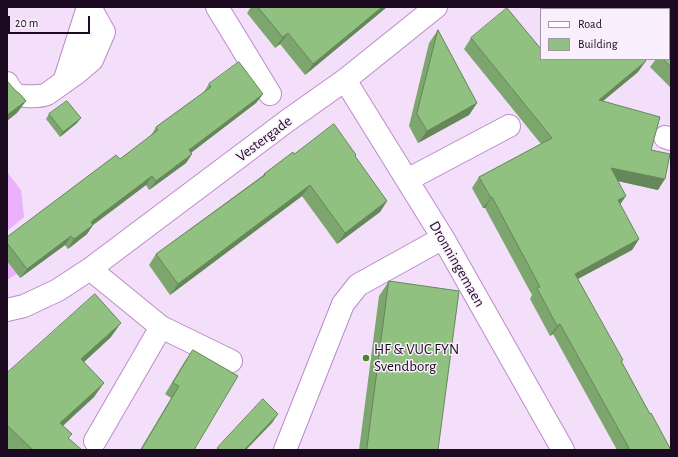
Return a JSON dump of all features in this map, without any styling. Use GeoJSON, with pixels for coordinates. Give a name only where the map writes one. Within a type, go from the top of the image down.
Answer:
{"type":"FeatureCollection","features":[{"type":"Feature","properties":{"kind":"street"},"geometry":{"type":"LineString","coordinates":[[7,83],[14,93],[18,95],[39,97],[47,94],[92,60],[104,32],[89,7]]}},
{"type":"Feature","properties":{"kind":"street"},"geometry":{"type":"LineString","coordinates":[[217,7],[270,94]]}},
{"type":"Feature","properties":{"kind":"street","name":"Vestergade"},"geometry":{"type":"LineString","coordinates":[[7,310],[24,306],[58,290],[90,269],[287,121],[345,80],[436,7]]}},
{"type":"Feature","properties":{"kind":"street","name":"Dronningemaen"},"geometry":{"type":"LineString","coordinates":[[345,80],[443,238],[563,450]]}},
{"type":"Feature","properties":{"kind":"street"},"geometry":{"type":"LineString","coordinates":[[407,180],[509,126]]}},
{"type":"Feature","properties":{"kind":"street"},"geometry":{"type":"LineString","coordinates":[[285,450],[343,304],[358,285],[443,238]]}},
{"type":"Feature","properties":{"kind":"street"},"geometry":{"type":"LineString","coordinates":[[90,269],[161,327],[231,361]]}},
{"type":"Feature","properties":{"kind":"street"},"geometry":{"type":"LineString","coordinates":[[95,441],[161,327]]}},
{"type":"Feature","properties":{"kind":"shaded area"},"geometry":{"type":"Polygon","coordinates":[[[7,172],[21,190],[24,217],[7,231],[7,172]]]}},
{"type":"Feature","properties":{"kind":"shaded area"},"geometry":{"type":"Polygon","coordinates":[[[7,260],[17,274],[7,280],[7,260]]]}},
{"type":"Feature","properties":{"kind":"building"},"geometry":{"type":"Polygon","coordinates":[[[258,7],[382,7],[313,64],[288,33],[283,37],[258,7]]]}},
{"type":"Feature","properties":{"kind":"building"},"geometry":{"type":"Polygon","coordinates":[[[603,7],[650,7],[649,8],[602,8],[603,7]]]}},
{"type":"Feature","properties":{"kind":"building"},"geometry":{"type":"Polygon","coordinates":[[[507,8],[540,48],[540,60],[646,61],[599,100],[660,117],[651,150],[670,154],[665,179],[611,168],[626,196],[618,200],[639,239],[575,274],[623,360],[621,361],[671,450],[630,450],[560,324],[557,326],[537,288],[540,287],[492,197],[491,198],[479,177],[552,138],[471,38],[507,8]]]}},
{"type":"Feature","properties":{"kind":"building"},"geometry":{"type":"Polygon","coordinates":[[[438,30],[477,103],[427,131],[417,114],[438,30]]]}},
{"type":"Feature","properties":{"kind":"building"},"geometry":{"type":"Polygon","coordinates":[[[671,42],[671,67],[664,60],[670,60],[671,42]]]}},
{"type":"Feature","properties":{"kind":"building"},"geometry":{"type":"Polygon","coordinates":[[[239,62],[263,94],[189,150],[192,154],[156,181],[152,176],[91,222],[93,225],[74,239],[71,236],[27,269],[7,243],[7,237],[116,155],[120,159],[158,130],[156,127],[211,87],[209,84],[239,62]]]}},
{"type":"Feature","properties":{"kind":"building"},"geometry":{"type":"Polygon","coordinates":[[[7,81],[26,101],[7,115],[7,81]]]}},
{"type":"Feature","properties":{"kind":"building"},"geometry":{"type":"Polygon","coordinates":[[[67,101],[81,118],[63,132],[49,114],[67,101]]]}},
{"type":"Feature","properties":{"kind":"building"},"geometry":{"type":"Polygon","coordinates":[[[334,124],[387,201],[345,233],[310,185],[178,284],[156,254],[265,175],[264,174],[293,152],[294,154],[334,124]]]}},
{"type":"Feature","properties":{"kind":"building"},"geometry":{"type":"Polygon","coordinates":[[[389,281],[459,291],[438,450],[367,450],[389,281]]]}},
{"type":"Feature","properties":{"kind":"building"},"geometry":{"type":"Polygon","coordinates":[[[95,294],[121,323],[81,359],[104,383],[60,423],[72,434],[68,438],[82,450],[33,450],[7,426],[7,373],[95,294]]]}},
{"type":"Feature","properties":{"kind":"building"},"geometry":{"type":"Polygon","coordinates":[[[193,350],[238,376],[194,450],[141,450],[179,386],[173,383],[193,350]]]}},
{"type":"Feature","properties":{"kind":"building"},"geometry":{"type":"Polygon","coordinates":[[[263,399],[278,414],[244,450],[217,450],[218,447],[263,399]]]}},
{"type":"Feature","properties":{"kind":"place","name":"HF & VUC FYN Svendborg"},"geometry":{"type":"Point","coordinates":[366,358]}}]}
